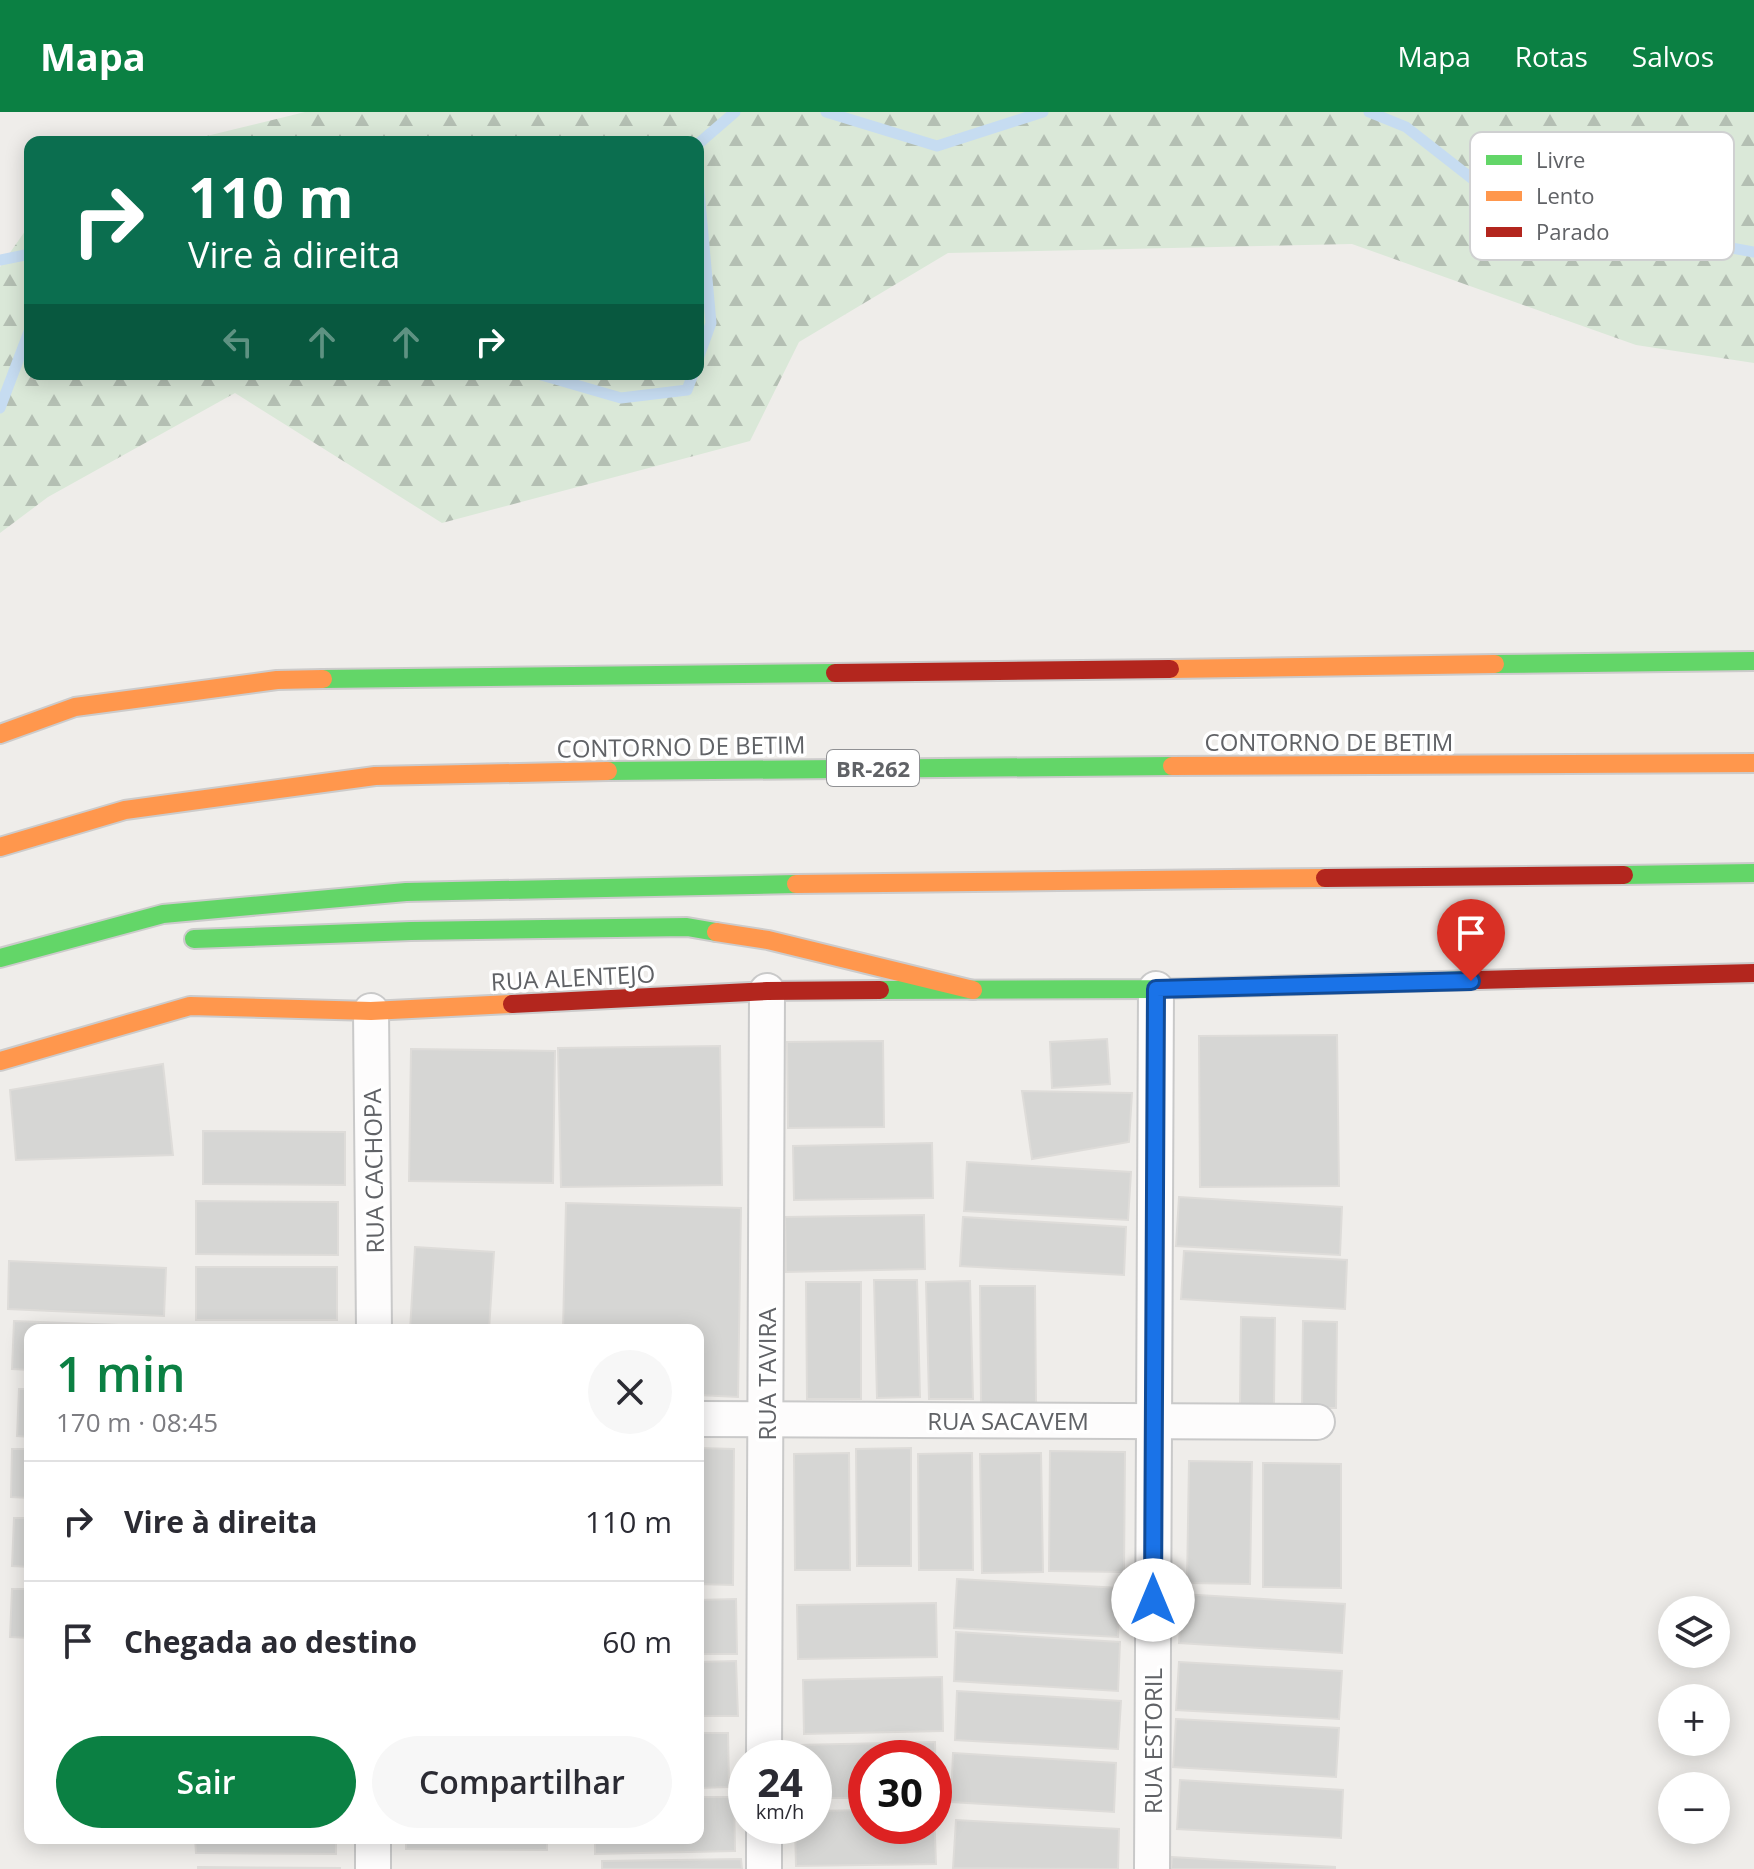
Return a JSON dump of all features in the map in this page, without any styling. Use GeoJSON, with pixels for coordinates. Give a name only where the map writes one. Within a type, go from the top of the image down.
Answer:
{"type":"FeatureCollection","features":[{"type":"Feature","properties":{"kind":"main road"},"geometry":{"type":"LineString","coordinates":[[0,734],[75,707],[277,680],[1754,661]]}},
{"type":"Feature","properties":{"kind":"main road","name":"CONTORNO DE BETIM"},"geometry":{"type":"LineString","coordinates":[[0,847],[125,810],[375,776],[707,768],[1754,763]]}},
{"type":"Feature","properties":{"kind":"main road"},"geometry":{"type":"LineString","coordinates":[[0,958],[163,914],[406,892],[707,885],[1754,873]]}},
{"type":"Feature","properties":{"kind":"main road"},"geometry":{"type":"LineString","coordinates":[[180,940],[411,931],[687,927],[768,940],[973,990]]}},
{"type":"Feature","properties":{"kind":"main road"},"geometry":{"type":"LineString","coordinates":[[48,945],[111,947]]}},
{"type":"Feature","properties":{"kind":"main road","name":"RUA ALENTEJO"},"geometry":{"type":"LineString","coordinates":[[0,1061],[190,1006],[371,1011],[767,991],[1156,989],[1754,973]]}},
{"type":"Feature","properties":{"kind":"street","name":"RUA ESTORIL"},"geometry":{"type":"LineString","coordinates":[[1152,1869],[1156,989]]}},
{"type":"Feature","properties":{"kind":"street","name":"RUA TAVIRA"},"geometry":{"type":"LineString","coordinates":[[764,1740],[767,991]]}},
{"type":"Feature","properties":{"kind":"street","name":"RUA CACHOPA"},"geometry":{"type":"LineString","coordinates":[[371,1011],[374,1324]]}},
{"type":"Feature","properties":{"kind":"street","name":"RUA SACAVEM"},"geometry":{"type":"LineString","coordinates":[[704,1419],[1317,1422]]}},
{"type":"Feature","properties":{"kind":"street"},"geometry":{"type":"LineString","coordinates":[[373,1844],[373,1869]]}},
{"type":"Feature","properties":{"kind":"street"},"geometry":{"type":"LineString","coordinates":[[764,1844],[764,1869]]}},
{"type":"Feature","properties":{"kind":"green space"},"geometry":{"type":"Polygon","coordinates":[[[305,112],[1754,112],[1754,363],[1636,345],[1352,244],[948,253],[799,342],[750,441],[442,523],[235,393],[48,497],[0,533],[0,267],[24,233],[24,380],[704,380],[704,136],[207,136],[305,112]]]}},
{"type":"Feature","properties":{"kind":"building"},"geometry":{"type":"Polygon","coordinates":[[[1337,1035],[1339,1186],[1200,1187],[1199,1036],[1337,1035]]]}},
{"type":"Feature","properties":{"kind":"building"},"geometry":{"type":"Polygon","coordinates":[[[1107,1039],[1110,1084],[1052,1088],[1050,1042],[1107,1039]]]}},
{"type":"Feature","properties":{"kind":"building"},"geometry":{"type":"Polygon","coordinates":[[[883,1041],[884,1127],[788,1128],[787,1042],[883,1041]]]}},
{"type":"Feature","properties":{"kind":"building"},"geometry":{"type":"Polygon","coordinates":[[[720,1046],[722,1185],[561,1187],[558,1048],[720,1046]]]}},
{"type":"Feature","properties":{"kind":"building"},"geometry":{"type":"Polygon","coordinates":[[[411,1049],[555,1051],[553,1183],[409,1181],[411,1049]]]}},
{"type":"Feature","properties":{"kind":"building"},"geometry":{"type":"Polygon","coordinates":[[[163,1064],[173,1155],[16,1160],[10,1090],[163,1064]]]}},
{"type":"Feature","properties":{"kind":"building"},"geometry":{"type":"Polygon","coordinates":[[[1022,1091],[1132,1093],[1129,1142],[1032,1159],[1022,1091]]]}},
{"type":"Feature","properties":{"kind":"building"},"geometry":{"type":"Polygon","coordinates":[[[203,1131],[345,1132],[345,1185],[203,1184],[203,1131]]]}},
{"type":"Feature","properties":{"kind":"building"},"geometry":{"type":"Polygon","coordinates":[[[932,1143],[933,1198],[794,1200],[793,1146],[932,1143]]]}},
{"type":"Feature","properties":{"kind":"building"},"geometry":{"type":"Polygon","coordinates":[[[967,1162],[1131,1172],[1128,1220],[964,1211],[967,1162]]]}},
{"type":"Feature","properties":{"kind":"building"},"geometry":{"type":"Polygon","coordinates":[[[1179,1197],[1342,1207],[1340,1255],[1176,1246],[1179,1197]]]}},
{"type":"Feature","properties":{"kind":"building"},"geometry":{"type":"Polygon","coordinates":[[[196,1201],[338,1202],[338,1255],[196,1254],[196,1201]]]}},
{"type":"Feature","properties":{"kind":"building"},"geometry":{"type":"Polygon","coordinates":[[[566,1203],[741,1208],[738,1397],[704,1395],[704,1324],[563,1324],[566,1203]]]}},
{"type":"Feature","properties":{"kind":"building"},"geometry":{"type":"Polygon","coordinates":[[[924,1215],[925,1269],[786,1272],[785,1217],[924,1215]]]}},
{"type":"Feature","properties":{"kind":"building"},"geometry":{"type":"Polygon","coordinates":[[[963,1217],[1126,1227],[1124,1275],[960,1266],[963,1217]]]}},
{"type":"Feature","properties":{"kind":"building"},"geometry":{"type":"Polygon","coordinates":[[[415,1247],[494,1252],[489,1324],[410,1324],[415,1247]]]}},
{"type":"Feature","properties":{"kind":"building"},"geometry":{"type":"Polygon","coordinates":[[[1184,1251],[1347,1260],[1345,1309],[1181,1299],[1184,1251]]]}},
{"type":"Feature","properties":{"kind":"building"},"geometry":{"type":"Polygon","coordinates":[[[9,1261],[166,1268],[164,1316],[8,1309],[9,1261]]]}},
{"type":"Feature","properties":{"kind":"building"},"geometry":{"type":"Polygon","coordinates":[[[196,1267],[337,1267],[337,1320],[196,1320],[196,1267]]]}},
{"type":"Feature","properties":{"kind":"building"},"geometry":{"type":"Polygon","coordinates":[[[874,1280],[917,1280],[920,1397],[877,1398],[874,1280]]]}},
{"type":"Feature","properties":{"kind":"building"},"geometry":{"type":"Polygon","coordinates":[[[970,1281],[973,1399],[929,1399],[926,1282],[970,1281]]]}},
{"type":"Feature","properties":{"kind":"building"},"geometry":{"type":"Polygon","coordinates":[[[806,1282],[861,1282],[861,1399],[807,1399],[806,1282]]]}},
{"type":"Feature","properties":{"kind":"building"},"geometry":{"type":"Polygon","coordinates":[[[980,1286],[1035,1286],[1036,1403],[981,1403],[980,1286]]]}},
{"type":"Feature","properties":{"kind":"building"},"geometry":{"type":"Polygon","coordinates":[[[1241,1317],[1275,1318],[1274,1404],[1240,1404],[1241,1317]]]}},
{"type":"Feature","properties":{"kind":"building"},"geometry":{"type":"Polygon","coordinates":[[[14,1321],[92,1324],[24,1324],[24,1370],[12,1369],[14,1321]]]}},
{"type":"Feature","properties":{"kind":"building"},"geometry":{"type":"Polygon","coordinates":[[[1303,1321],[1337,1322],[1336,1408],[1302,1408],[1303,1321]]]}},
{"type":"Feature","properties":{"kind":"building"},"geometry":{"type":"Polygon","coordinates":[[[19,1389],[24,1389],[24,1437],[17,1436],[19,1389]]]}},
{"type":"Feature","properties":{"kind":"building"},"geometry":{"type":"Polygon","coordinates":[[[704,1448],[734,1449],[733,1585],[704,1584],[704,1448]]]}},
{"type":"Feature","properties":{"kind":"building"},"geometry":{"type":"Polygon","coordinates":[[[911,1448],[911,1566],[857,1566],[856,1449],[911,1448]]]}},
{"type":"Feature","properties":{"kind":"building"},"geometry":{"type":"Polygon","coordinates":[[[12,1449],[24,1449],[24,1498],[11,1497],[12,1449]]]}},
{"type":"Feature","properties":{"kind":"building"},"geometry":{"type":"Polygon","coordinates":[[[1050,1451],[1125,1452],[1124,1572],[1049,1571],[1050,1451]]]}},
{"type":"Feature","properties":{"kind":"building"},"geometry":{"type":"Polygon","coordinates":[[[849,1453],[850,1570],[795,1570],[794,1454],[849,1453]]]}},
{"type":"Feature","properties":{"kind":"building"},"geometry":{"type":"Polygon","coordinates":[[[972,1453],[973,1570],[919,1570],[918,1454],[972,1453]]]}},
{"type":"Feature","properties":{"kind":"building"},"geometry":{"type":"Polygon","coordinates":[[[1041,1453],[1043,1572],[982,1573],[980,1454],[1041,1453]]]}},
{"type":"Feature","properties":{"kind":"building"},"geometry":{"type":"Polygon","coordinates":[[[1189,1461],[1252,1462],[1250,1584],[1187,1583],[1189,1461]]]}},
{"type":"Feature","properties":{"kind":"building"},"geometry":{"type":"Polygon","coordinates":[[[1263,1463],[1341,1464],[1341,1588],[1263,1587],[1263,1463]]]}},
{"type":"Feature","properties":{"kind":"building"},"geometry":{"type":"Polygon","coordinates":[[[14,1518],[24,1518],[24,1567],[12,1566],[14,1518]]]}},
{"type":"Feature","properties":{"kind":"building"},"geometry":{"type":"Polygon","coordinates":[[[957,1579],[1120,1588],[1118,1637],[954,1628],[957,1579]]]}},
{"type":"Feature","properties":{"kind":"building"},"geometry":{"type":"Polygon","coordinates":[[[12,1589],[24,1589],[24,1638],[10,1637],[12,1589]]]}},
{"type":"Feature","properties":{"kind":"building"},"geometry":{"type":"Polygon","coordinates":[[[1182,1594],[1345,1604],[1342,1653],[1179,1643],[1182,1594]]]}},
{"type":"Feature","properties":{"kind":"building"},"geometry":{"type":"Polygon","coordinates":[[[736,1599],[737,1654],[704,1654],[704,1600],[736,1599]]]}},
{"type":"Feature","properties":{"kind":"building"},"geometry":{"type":"Polygon","coordinates":[[[936,1603],[937,1657],[798,1659],[797,1605],[936,1603]]]}},
{"type":"Feature","properties":{"kind":"building"},"geometry":{"type":"Polygon","coordinates":[[[956,1632],[1120,1642],[1118,1691],[954,1681],[956,1632]]]}},
{"type":"Feature","properties":{"kind":"building"},"geometry":{"type":"Polygon","coordinates":[[[736,1661],[738,1716],[704,1716],[704,1662],[736,1661]]]}},
{"type":"Feature","properties":{"kind":"building"},"geometry":{"type":"Polygon","coordinates":[[[1179,1662],[1342,1671],[1339,1719],[1176,1710],[1179,1662]]]}},
{"type":"Feature","properties":{"kind":"building"},"geometry":{"type":"Polygon","coordinates":[[[942,1677],[943,1731],[804,1734],[803,1680],[942,1677]]]}},
{"type":"Feature","properties":{"kind":"building"},"geometry":{"type":"Polygon","coordinates":[[[957,1691],[1121,1701],[1118,1749],[955,1740],[957,1691]]]}},
{"type":"Feature","properties":{"kind":"building"},"geometry":{"type":"Polygon","coordinates":[[[1176,1719],[1339,1728],[1336,1777],[1173,1767],[1176,1719]]]}},
{"type":"Feature","properties":{"kind":"building"},"geometry":{"type":"Polygon","coordinates":[[[704,1733],[728,1733],[728,1787],[704,1788],[704,1733]]]}},
{"type":"Feature","properties":{"kind":"building"},"geometry":{"type":"Polygon","coordinates":[[[832,1744],[848,1744],[848,1798],[832,1798],[832,1744]]]}},
{"type":"Feature","properties":{"kind":"building"},"geometry":{"type":"Polygon","coordinates":[[[953,1753],[1116,1763],[1114,1812],[952,1802],[953,1753]]]}},
{"type":"Feature","properties":{"kind":"building"},"geometry":{"type":"Polygon","coordinates":[[[1180,1780],[1343,1790],[1341,1838],[1177,1829],[1180,1780]]]}},
{"type":"Feature","properties":{"kind":"building"},"geometry":{"type":"Polygon","coordinates":[[[704,1797],[728,1797],[728,1844],[735,1844],[735,1851],[595,1854],[595,1844],[704,1844],[704,1797]]]}},
{"type":"Feature","properties":{"kind":"building"},"geometry":{"type":"Polygon","coordinates":[[[848,1810],[848,1844],[935,1844],[936,1864],[796,1866],[795,1844],[832,1844],[832,1811],[848,1810]]]}},
{"type":"Feature","properties":{"kind":"building"},"geometry":{"type":"Polygon","coordinates":[[[956,1820],[1119,1829],[1118,1869],[953,1868],[956,1820]]]}},
{"type":"Feature","properties":{"kind":"building"},"geometry":{"type":"Polygon","coordinates":[[[195,1844],[336,1844],[336,1854],[196,1853],[195,1844]]]}},
{"type":"Feature","properties":{"kind":"building"},"geometry":{"type":"Polygon","coordinates":[[[406,1844],[547,1844],[547,1850],[406,1849],[406,1844]]]}},
{"type":"Feature","properties":{"kind":"building"},"geometry":{"type":"Polygon","coordinates":[[[1172,1857],[1335,1867],[1335,1869],[1171,1869],[1172,1857]]]}},
{"type":"Feature","properties":{"kind":"building"},"geometry":{"type":"Polygon","coordinates":[[[741,1859],[742,1869],[602,1869],[602,1861],[741,1859]]]}},
{"type":"Feature","properties":{"kind":"building"},"geometry":{"type":"Polygon","coordinates":[[[340,1868],[340,1869],[198,1869],[340,1868]]]}},
{"type":"Feature","properties":{"kind":"waterway"},"geometry":{"type":"LineString","coordinates":[[704,139],[735,112]]}},
{"type":"Feature","properties":{"kind":"waterway"},"geometry":{"type":"LineString","coordinates":[[826,112],[937,146],[1043,112]]}},
{"type":"Feature","properties":{"kind":"waterway"},"geometry":{"type":"LineString","coordinates":[[1369,112],[1406,127],[1470,177]]}},
{"type":"Feature","properties":{"kind":"waterway"},"geometry":{"type":"LineString","coordinates":[[704,246],[711,323],[704,342]]}},
{"type":"Feature","properties":{"kind":"waterway"},"geometry":{"type":"LineString","coordinates":[[1734,248],[1754,252]]}},
{"type":"Feature","properties":{"kind":"waterway"},"geometry":{"type":"LineString","coordinates":[[0,260],[24,255]]}},
{"type":"Feature","properties":{"kind":"waterway"},"geometry":{"type":"LineString","coordinates":[[0,408],[24,345]]}},
{"type":"Feature","properties":{"kind":"waterway"},"geometry":{"type":"LineString","coordinates":[[559,380],[621,398],[687,390],[691,380]]}},
{"type":"Feature","properties":{"kind":"traffic: fast"},"geometry":{"type":"LineString","coordinates":[[1495,664],[1754,661]]}},
{"type":"Feature","properties":{"kind":"traffic: fast"},"geometry":{"type":"LineString","coordinates":[[323,679],[835,673]]}},
{"type":"Feature","properties":{"kind":"traffic: fast"},"geometry":{"type":"LineString","coordinates":[[608,771],[1172,766]]}},
{"type":"Feature","properties":{"kind":"traffic: fast"},"geometry":{"type":"LineString","coordinates":[[1624,875],[1754,873]]}},
{"type":"Feature","properties":{"kind":"traffic: fast"},"geometry":{"type":"LineString","coordinates":[[0,958],[163,914],[406,892],[796,884]]}},
{"type":"Feature","properties":{"kind":"traffic: fast"},"geometry":{"type":"LineString","coordinates":[[194,939],[411,931],[687,927],[716,932]]}},
{"type":"Feature","properties":{"kind":"traffic: fast"},"geometry":{"type":"LineString","coordinates":[[880,990],[1156,989],[1478,980]]}},
{"type":"Feature","properties":{"kind":"traffic: slow"},"geometry":{"type":"LineString","coordinates":[[1170,669],[1495,664]]}},
{"type":"Feature","properties":{"kind":"traffic: slow"},"geometry":{"type":"LineString","coordinates":[[0,734],[75,707],[277,680],[323,679]]}},
{"type":"Feature","properties":{"kind":"traffic: slow"},"geometry":{"type":"LineString","coordinates":[[1172,766],[1754,763]]}},
{"type":"Feature","properties":{"kind":"traffic: slow"},"geometry":{"type":"LineString","coordinates":[[0,847],[125,810],[375,776],[608,771]]}},
{"type":"Feature","properties":{"kind":"traffic: slow"},"geometry":{"type":"LineString","coordinates":[[796,884],[1325,878]]}},
{"type":"Feature","properties":{"kind":"traffic: slow"},"geometry":{"type":"LineString","coordinates":[[716,932],[768,940],[973,990]]}},
{"type":"Feature","properties":{"kind":"traffic: slow"},"geometry":{"type":"LineString","coordinates":[[0,1061],[190,1006],[371,1011],[512,1004]]}},
{"type":"Feature","properties":{"kind":"traffic: jam"},"geometry":{"type":"LineString","coordinates":[[835,673],[1170,669]]}},
{"type":"Feature","properties":{"kind":"traffic: jam"},"geometry":{"type":"LineString","coordinates":[[1325,878],[1624,875]]}},
{"type":"Feature","properties":{"kind":"traffic: jam"},"geometry":{"type":"LineString","coordinates":[[1478,980],[1754,973]]}},
{"type":"Feature","properties":{"kind":"traffic: jam"},"geometry":{"type":"LineString","coordinates":[[512,1004],[767,991],[880,990]]}},
{"type":"Feature","properties":{"kind":"route"},"geometry":{"type":"LineString","coordinates":[[1153,1600],[1156,989],[1471,981]]}}]}
